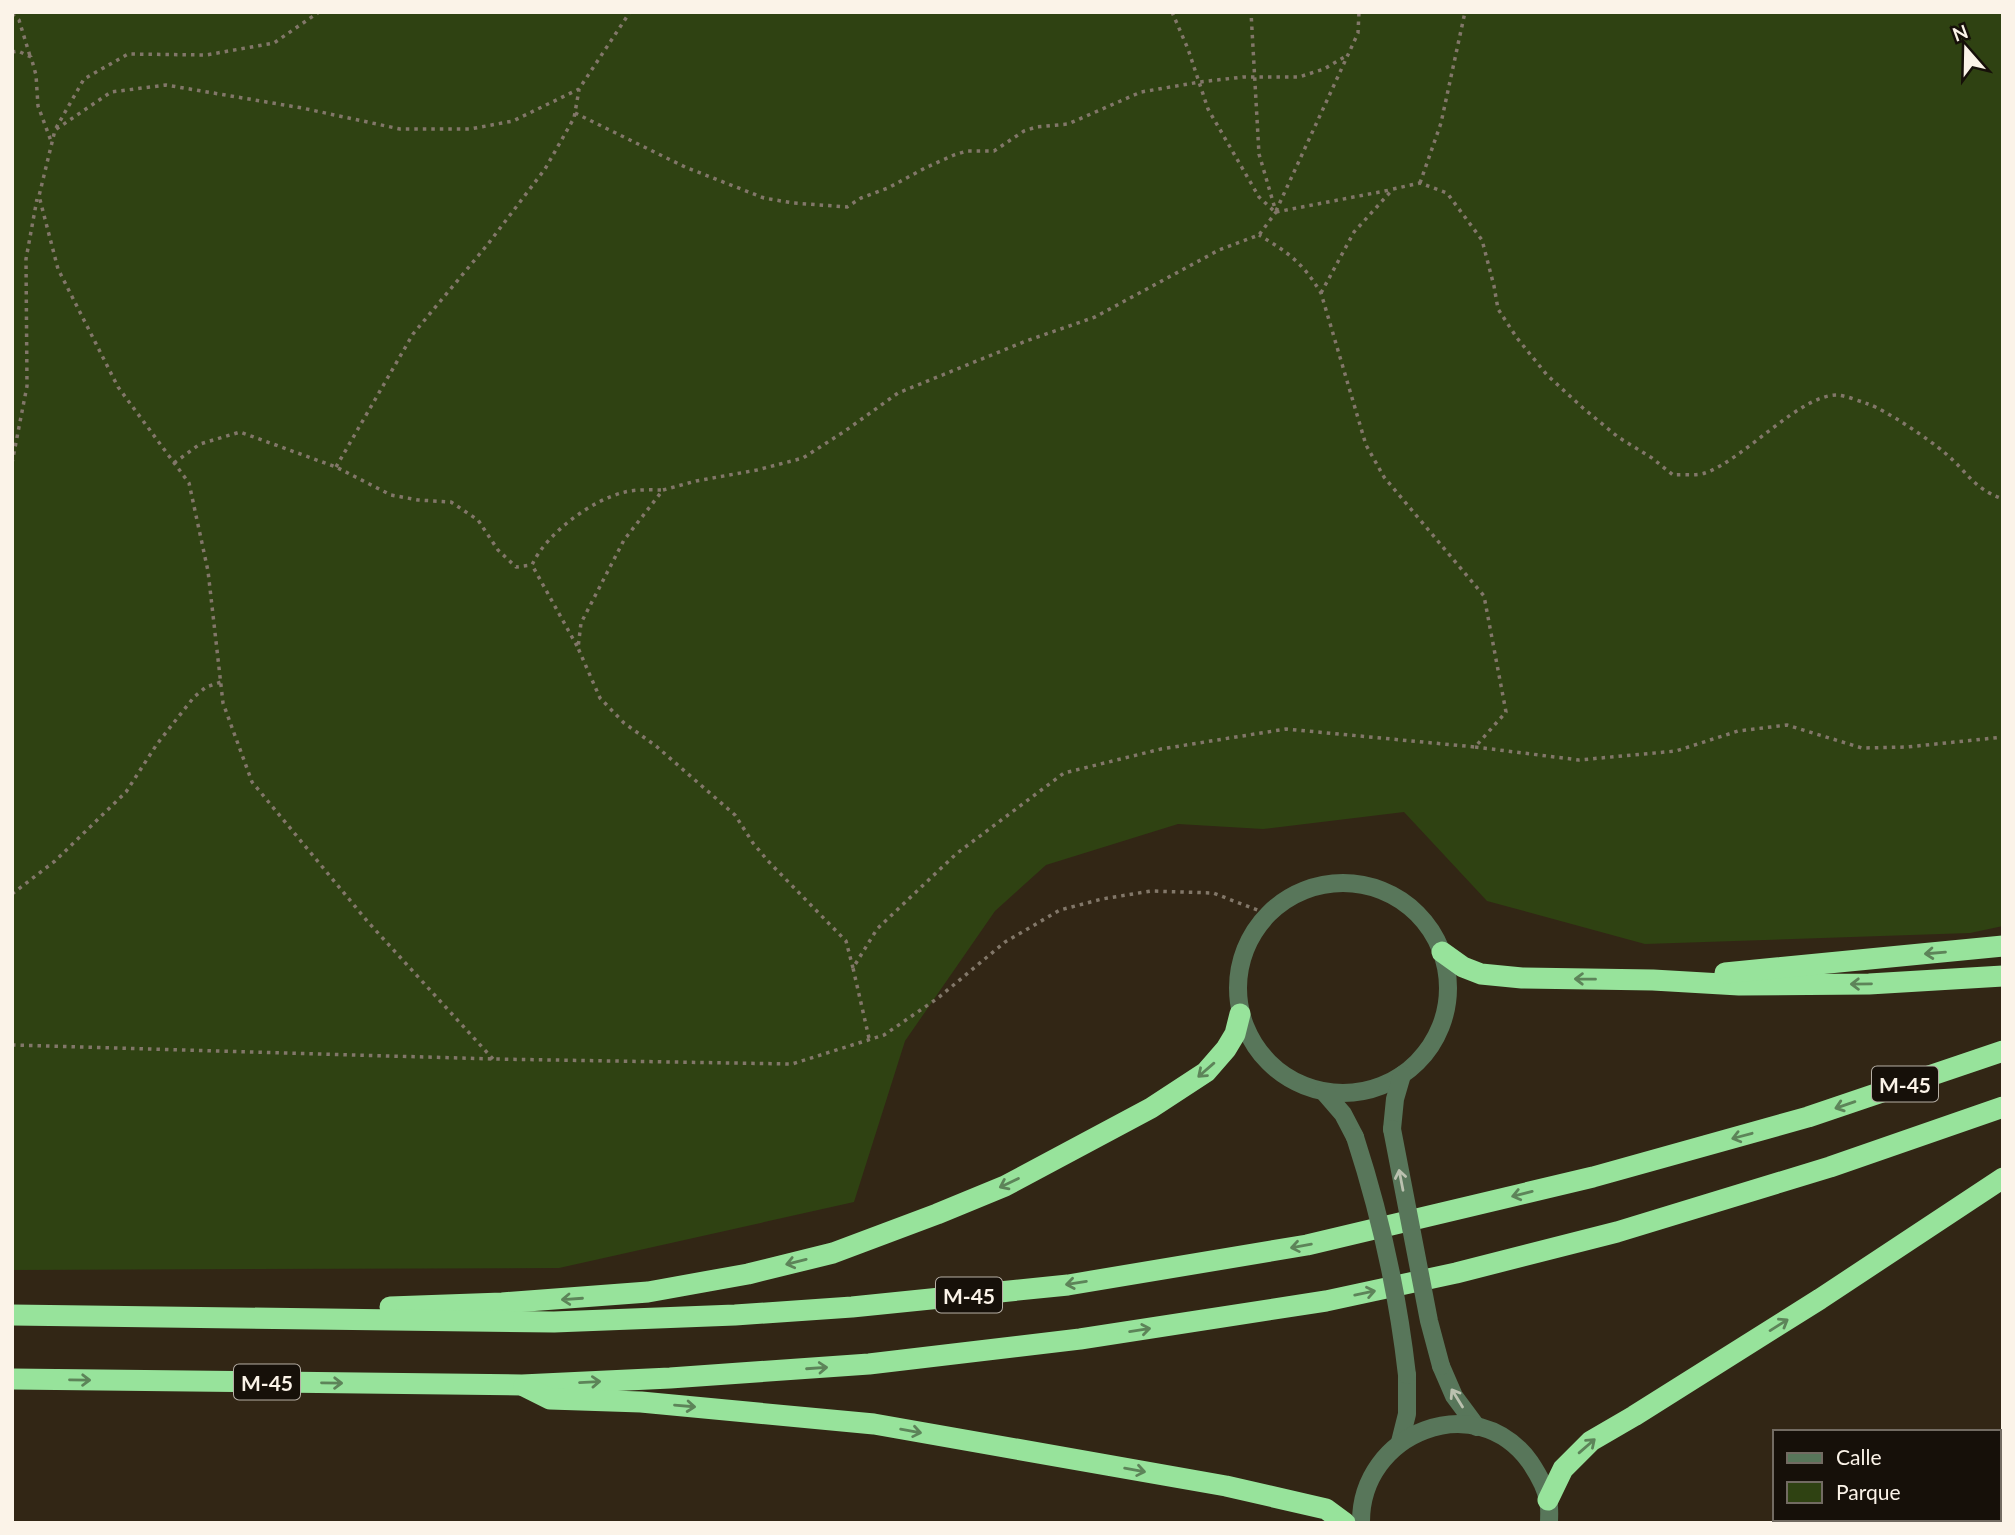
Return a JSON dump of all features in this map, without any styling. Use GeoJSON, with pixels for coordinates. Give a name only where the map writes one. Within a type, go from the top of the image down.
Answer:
{"type":"FeatureCollection","features":[{"type":"Feature","properties":{"kind":"highway"},"geometry":{"type":"LineString","coordinates":[[1653,980],[2003,946]]}},
{"type":"Feature","properties":{"kind":"highway"},"geometry":{"type":"LineString","coordinates":[[1442,952],[1463,967],[1481,974],[1522,978],[1653,980],[1739,985],[1830,984],[2003,976]]}},
{"type":"Feature","properties":{"kind":"highway"},"geometry":{"type":"LineString","coordinates":[[112,1318],[502,1303],[635,1293],[748,1275],[834,1253],[1004,1186],[1150,1108],[1206,1072],[1235,1034],[1240,1014]]}},
{"type":"Feature","properties":{"kind":"highway","name":"M-45"},"geometry":{"type":"LineString","coordinates":[[12,1315],[554,1322],[735,1315],[852,1307],[1068,1285],[1307,1245],[1593,1177],[1808,1117],[2003,1051]]}},
{"type":"Feature","properties":{"kind":"highway","name":"M-45"},"geometry":{"type":"LineString","coordinates":[[12,1379],[522,1385],[869,1364],[1080,1339],[1326,1301],[1456,1273],[1617,1232],[1830,1167],[2003,1107]]}},
{"type":"Feature","properties":{"kind":"highway"},"geometry":{"type":"LineString","coordinates":[[1548,1500],[1563,1469],[1591,1441],[1820,1299],[2003,1178]]}},
{"type":"Feature","properties":{"kind":"highway"},"geometry":{"type":"LineString","coordinates":[[1820,1299],[2003,1194]]}},
{"type":"Feature","properties":{"kind":"highway"},"geometry":{"type":"LineString","coordinates":[[522,1385],[550,1399],[640,1402],[874,1424],[1226,1486],[1326,1509],[1345,1523]]}},
{"type":"Feature","properties":{"kind":"street"},"geometry":{"type":"LineString","coordinates":[[1330,883],[1366,885],[1398,898],[1425,921],[1442,952],[1448,979],[1447,1007],[1438,1034],[1423,1057],[1402,1075],[1378,1088],[1351,1094],[1324,1092],[1295,1083],[1270,1066],[1251,1042],[1240,1014],[1237,978],[1247,943],[1268,914],[1297,893],[1330,883]]}},
{"type":"Feature","properties":{"kind":"street"},"geometry":{"type":"LineString","coordinates":[[1402,1075],[1395,1099],[1392,1129],[1429,1321],[1441,1366],[1454,1396],[1477,1427]]}},
{"type":"Feature","properties":{"kind":"street"},"geometry":{"type":"LineString","coordinates":[[1324,1092],[1343,1114],[1355,1138],[1370,1185],[1399,1317],[1407,1375],[1407,1414],[1400,1442]]}},
{"type":"Feature","properties":{"kind":"street"},"geometry":{"type":"LineString","coordinates":[[1361,1523],[1361,1508],[1368,1483],[1381,1460],[1400,1442],[1424,1430],[1450,1424],[1477,1427],[1502,1436],[1524,1453],[1539,1475],[1548,1500],[1549,1523]]}},
{"type":"Feature","properties":{"kind":"path"},"geometry":{"type":"LineString","coordinates":[[319,12],[274,43],[206,55],[128,54],[84,79],[55,130],[39,196],[58,269],[118,387],[189,483],[208,571],[223,703],[252,782],[368,922],[493,1059]]}},
{"type":"Feature","properties":{"kind":"path"},"geometry":{"type":"LineString","coordinates":[[336,467],[412,334],[488,244],[545,169],[574,118],[579,89],[631,12]]}},
{"type":"Feature","properties":{"kind":"path"},"geometry":{"type":"LineString","coordinates":[[1172,12],[1209,110],[1259,197],[1276,212]]}},
{"type":"Feature","properties":{"kind":"path"},"geometry":{"type":"LineString","coordinates":[[1251,12],[1259,154],[1276,212]]}},
{"type":"Feature","properties":{"kind":"path"},"geometry":{"type":"LineString","coordinates":[[532,565],[537,553],[591,505],[625,492],[663,490],[803,457],[898,393],[1026,341],[1095,317],[1219,250],[1259,235],[1276,212],[1358,33],[1359,12]]}},
{"type":"Feature","properties":{"kind":"path"},"geometry":{"type":"LineString","coordinates":[[1420,183],[1441,123],[1465,12]]}},
{"type":"Feature","properties":{"kind":"path"},"geometry":{"type":"LineString","coordinates":[[12,14],[19,20],[31,57],[36,75],[38,106],[52,142]]}},
{"type":"Feature","properties":{"kind":"path"},"geometry":{"type":"LineString","coordinates":[[12,52],[18,51],[31,57]]}},
{"type":"Feature","properties":{"kind":"path"},"geometry":{"type":"LineString","coordinates":[[575,113],[685,167],[764,198],[793,203],[847,206],[954,155],[994,151],[1024,131],[1068,124],[1141,92],[1254,76],[1299,77],[1317,72],[1348,55]]}},
{"type":"Feature","properties":{"kind":"path"},"geometry":{"type":"LineString","coordinates":[[55,130],[111,92],[166,85],[302,108],[400,129],[470,129],[513,121],[579,89]]}},
{"type":"Feature","properties":{"kind":"path"},"geometry":{"type":"LineString","coordinates":[[1276,212],[1420,183],[1447,193],[1482,240],[1498,309],[1517,338],[1547,375],[1583,408],[1618,437],[1673,475],[1704,474],[1741,453],[1811,401],[1837,395],[1872,405],[1909,428],[1946,453],[1966,476],[1987,493],[2003,499]]}},
{"type":"Feature","properties":{"kind":"path"},"geometry":{"type":"LineString","coordinates":[[1321,293],[1354,232],[1393,189]]}},
{"type":"Feature","properties":{"kind":"path"},"geometry":{"type":"LineString","coordinates":[[12,463],[27,386],[26,259],[37,198]]}},
{"type":"Feature","properties":{"kind":"path"},"geometry":{"type":"LineString","coordinates":[[1259,235],[1288,252],[1311,276],[1321,293],[1366,445],[1384,477],[1484,596],[1506,712],[1475,747]]}},
{"type":"Feature","properties":{"kind":"path"},"geometry":{"type":"LineString","coordinates":[[174,463],[200,444],[240,432],[336,467],[391,495],[451,502],[478,520],[498,550],[516,567],[532,565]]}},
{"type":"Feature","properties":{"kind":"path"},"geometry":{"type":"LineString","coordinates":[[578,648],[581,623],[624,540],[663,490]]}},
{"type":"Feature","properties":{"kind":"path"},"geometry":{"type":"LineString","coordinates":[[532,565],[578,648],[600,698],[624,723],[656,746],[735,815],[752,843],[846,941],[869,1038]]}},
{"type":"Feature","properties":{"kind":"path"},"geometry":{"type":"LineString","coordinates":[[12,894],[55,861],[126,792],[157,744],[194,697],[206,687],[221,682]]}},
{"type":"Feature","properties":{"kind":"path"},"geometry":{"type":"LineString","coordinates":[[853,968],[877,929],[956,854],[1064,774],[1161,749],[1286,729],[1579,760],[1676,751],[1738,731],[1787,725],[1862,748],[1907,747],[2003,737]]}},
{"type":"Feature","properties":{"kind":"path"},"geometry":{"type":"LineString","coordinates":[[12,1045],[493,1059],[792,1064],[884,1035],[938,999],[1004,942],[1060,910],[1102,899],[1151,891],[1213,893],[1268,914]]}},
{"type":"Feature","properties":{"kind":"green space"},"geometry":{"type":"Polygon","coordinates":[[[12,12],[2003,12],[2003,926],[1970,933],[1645,944],[1487,901],[1404,812],[1263,829],[1178,824],[1046,865],[995,911],[905,1041],[854,1202],[559,1268],[12,1270],[12,12]]]}}]}
